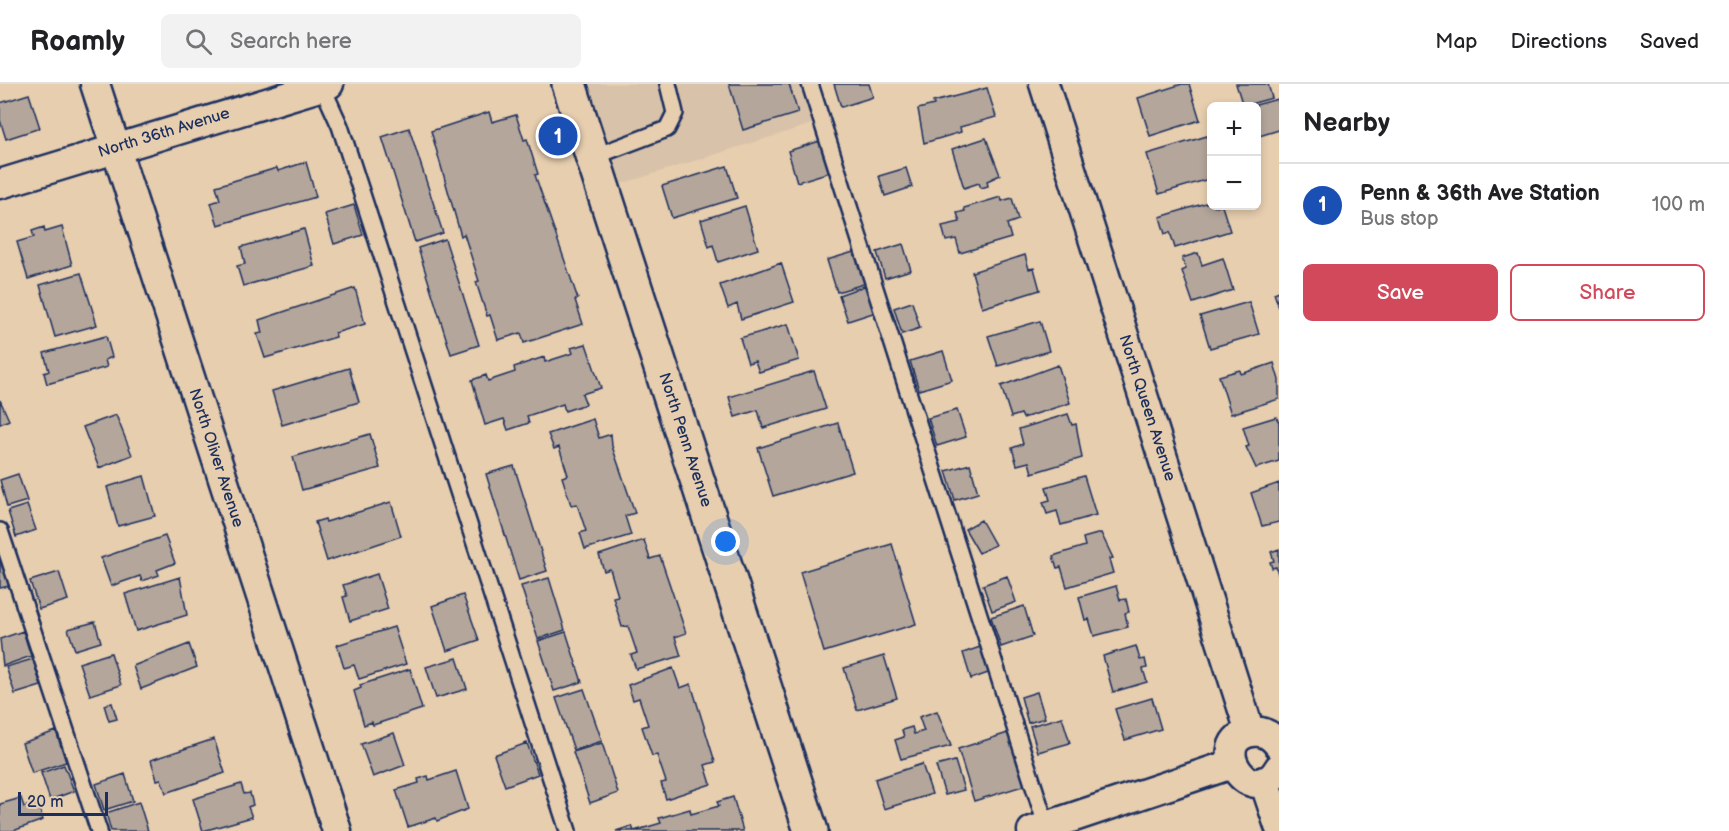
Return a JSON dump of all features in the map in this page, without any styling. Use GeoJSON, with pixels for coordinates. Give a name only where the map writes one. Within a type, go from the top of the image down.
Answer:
{"type":"FeatureCollection","features":[{"type":"Feature","properties":{"kind":"main road","name":"North Penn Avenue"},"geometry":{"type":"LineString","coordinates":[[569,84],[811,831]]}},
{"type":"Feature","properties":{"kind":"street","name":"North Oliver Avenue"},"geometry":{"type":"LineString","coordinates":[[95,84],[337,831]]}},
{"type":"Feature","properties":{"kind":"street","name":"North Queen Avenue"},"geometry":{"type":"LineString","coordinates":[[1044,84],[1250,732]]}},
{"type":"Feature","properties":{"kind":"street","name":"North 36th Avenue"},"geometry":{"type":"LineString","coordinates":[[0,183],[323,85]]}},
{"type":"Feature","properties":{"kind":"street"},"geometry":{"type":"LineString","coordinates":[[1279,746],[1267,734],[1250,732],[1236,741],[1231,757],[1236,772],[1249,781],[1272,774],[1279,826]]}},
{"type":"Feature","properties":{"kind":"street"},"geometry":{"type":"LineString","coordinates":[[1042,830],[1232,765]]}},
{"type":"Feature","properties":{"kind":"lane"},"geometry":{"type":"LineString","coordinates":[[593,158],[667,129],[675,113],[668,84]]}},
{"type":"Feature","properties":{"kind":"lane"},"geometry":{"type":"LineString","coordinates":[[810,84],[1042,830]]}},
{"type":"Feature","properties":{"kind":"lane"},"geometry":{"type":"LineString","coordinates":[[323,85],[340,126],[568,831]]}},
{"type":"Feature","properties":{"kind":"lane"},"geometry":{"type":"LineString","coordinates":[[0,531],[99,831]]}},
{"type":"Feature","properties":{"kind":"shaded area"},"geometry":{"type":"Polygon","coordinates":[[[589,84],[803,84],[815,123],[621,184],[589,84]]]}},
{"type":"Feature","properties":{"kind":"building"},"geometry":{"type":"Polygon","coordinates":[[[729,84],[789,84],[798,113],[743,130],[729,84]]]}},
{"type":"Feature","properties":{"kind":"building"},"geometry":{"type":"Polygon","coordinates":[[[834,84],[869,84],[873,97],[841,107],[834,84]]]}},
{"type":"Feature","properties":{"kind":"building"},"geometry":{"type":"Polygon","coordinates":[[[1182,84],[1189,84],[1200,120],[1150,136],[1138,98],[1182,84]]]}},
{"type":"Feature","properties":{"kind":"building"},"geometry":{"type":"Polygon","coordinates":[[[1236,84],[1268,84],[1272,98],[1258,102],[1242,102],[1236,84]]]}},
{"type":"Feature","properties":{"kind":"building"},"geometry":{"type":"Polygon","coordinates":[[[987,88],[996,117],[960,127],[961,132],[924,143],[918,109],[934,105],[933,102],[987,88]]]}},
{"type":"Feature","properties":{"kind":"building"},"geometry":{"type":"Polygon","coordinates":[[[29,94],[40,128],[6,139],[0,120],[0,103],[29,94]]]}},
{"type":"Feature","properties":{"kind":"building"},"geometry":{"type":"Polygon","coordinates":[[[1278,99],[1279,130],[1261,135],[1261,104],[1278,99]]]}},
{"type":"Feature","properties":{"kind":"building"},"geometry":{"type":"Polygon","coordinates":[[[489,112],[492,122],[516,115],[524,140],[527,139],[538,174],[535,175],[578,299],[575,300],[583,324],[524,343],[521,333],[498,340],[490,315],[487,316],[476,282],[479,281],[464,234],[461,236],[431,131],[489,112]]]}},
{"type":"Feature","properties":{"kind":"building"},"geometry":{"type":"Polygon","coordinates":[[[409,128],[443,233],[415,242],[382,137],[409,128]]]}},
{"type":"Feature","properties":{"kind":"building"},"geometry":{"type":"Polygon","coordinates":[[[1207,136],[1207,180],[1159,194],[1147,154],[1207,136]]]}},
{"type":"Feature","properties":{"kind":"building"},"geometry":{"type":"Polygon","coordinates":[[[986,138],[1000,175],[987,181],[988,186],[981,188],[979,183],[964,188],[952,149],[986,138]]]}},
{"type":"Feature","properties":{"kind":"building"},"geometry":{"type":"Polygon","coordinates":[[[820,141],[830,172],[797,182],[788,151],[820,141]]]}},
{"type":"Feature","properties":{"kind":"building"},"geometry":{"type":"Polygon","coordinates":[[[306,162],[316,197],[218,225],[211,203],[220,200],[216,186],[306,162]]]}},
{"type":"Feature","properties":{"kind":"building"},"geometry":{"type":"Polygon","coordinates":[[[727,166],[737,198],[672,218],[662,186],[727,166]]]}},
{"type":"Feature","properties":{"kind":"building"},"geometry":{"type":"Polygon","coordinates":[[[906,168],[912,187],[885,196],[879,176],[906,168]]]}},
{"type":"Feature","properties":{"kind":"building"},"geometry":{"type":"Polygon","coordinates":[[[1001,197],[1002,201],[1012,198],[1018,220],[1007,224],[1011,238],[960,253],[956,239],[946,241],[942,226],[960,222],[957,213],[965,211],[964,208],[1001,197]]]}},
{"type":"Feature","properties":{"kind":"building"},"geometry":{"type":"Polygon","coordinates":[[[1207,203],[1207,210],[1223,210],[1230,231],[1175,248],[1170,232],[1165,234],[1160,217],[1207,203]]]}},
{"type":"Feature","properties":{"kind":"building"},"geometry":{"type":"Polygon","coordinates":[[[354,205],[363,235],[334,244],[325,214],[354,205]]]}},
{"type":"Feature","properties":{"kind":"building"},"geometry":{"type":"Polygon","coordinates":[[[745,206],[758,249],[718,262],[713,245],[709,247],[701,220],[745,206]]]}},
{"type":"Feature","properties":{"kind":"building"},"geometry":{"type":"Polygon","coordinates":[[[44,227],[45,232],[62,227],[72,265],[28,279],[17,242],[34,237],[32,231],[44,227]]]}},
{"type":"Feature","properties":{"kind":"building"},"geometry":{"type":"Polygon","coordinates":[[[304,229],[314,266],[243,286],[237,266],[245,264],[241,247],[304,229]]]}},
{"type":"Feature","properties":{"kind":"building"},"geometry":{"type":"Polygon","coordinates":[[[445,239],[479,345],[451,354],[418,248],[445,239]]]}},
{"type":"Feature","properties":{"kind":"building"},"geometry":{"type":"Polygon","coordinates":[[[903,244],[911,270],[885,278],[877,252],[903,244]]]}},
{"type":"Feature","properties":{"kind":"building"},"geometry":{"type":"Polygon","coordinates":[[[857,251],[867,283],[837,292],[827,260],[857,251]]]}},
{"type":"Feature","properties":{"kind":"building"},"geometry":{"type":"Polygon","coordinates":[[[1198,253],[1202,265],[1223,258],[1233,290],[1193,303],[1182,271],[1186,269],[1182,258],[1198,253]]]}},
{"type":"Feature","properties":{"kind":"building"},"geometry":{"type":"Polygon","coordinates":[[[1025,255],[1029,269],[1034,268],[1040,290],[982,308],[972,272],[1025,255]]]}},
{"type":"Feature","properties":{"kind":"building"},"geometry":{"type":"Polygon","coordinates":[[[781,263],[794,302],[741,319],[737,304],[728,308],[720,285],[781,263]]]}},
{"type":"Feature","properties":{"kind":"building"},"geometry":{"type":"Polygon","coordinates":[[[81,273],[97,325],[55,337],[40,285],[81,273]]]}},
{"type":"Feature","properties":{"kind":"building"},"geometry":{"type":"Polygon","coordinates":[[[867,285],[876,312],[848,321],[839,295],[867,285]]]}},
{"type":"Feature","properties":{"kind":"building"},"geometry":{"type":"Polygon","coordinates":[[[355,288],[365,324],[335,333],[336,337],[265,358],[257,334],[262,333],[259,320],[355,288]]]}},
{"type":"Feature","properties":{"kind":"building"},"geometry":{"type":"Polygon","coordinates":[[[1279,291],[1279,308],[1274,293],[1279,291]]]}},
{"type":"Feature","properties":{"kind":"building"},"geometry":{"type":"Polygon","coordinates":[[[912,302],[920,328],[902,334],[894,308],[912,302]]]}},
{"type":"Feature","properties":{"kind":"building"},"geometry":{"type":"Polygon","coordinates":[[[1249,302],[1259,334],[1210,348],[1200,316],[1249,302]]]}},
{"type":"Feature","properties":{"kind":"building"},"geometry":{"type":"Polygon","coordinates":[[[1040,321],[1049,351],[998,366],[988,336],[1040,321]]]}},
{"type":"Feature","properties":{"kind":"building"},"geometry":{"type":"Polygon","coordinates":[[[788,324],[799,360],[759,372],[755,361],[748,363],[740,338],[788,324]]]}},
{"type":"Feature","properties":{"kind":"building"},"geometry":{"type":"Polygon","coordinates":[[[106,336],[112,357],[105,360],[107,367],[47,384],[44,373],[49,371],[44,353],[106,336]]]}},
{"type":"Feature","properties":{"kind":"building"},"geometry":{"type":"Polygon","coordinates":[[[586,344],[601,388],[582,394],[586,404],[565,411],[563,404],[527,416],[529,423],[508,430],[504,419],[485,425],[472,380],[486,375],[488,381],[515,372],[514,367],[544,357],[545,362],[573,353],[571,348],[586,344]]]}},
{"type":"Feature","properties":{"kind":"building"},"geometry":{"type":"Polygon","coordinates":[[[943,351],[952,380],[919,390],[910,361],[943,351]]]}},
{"type":"Feature","properties":{"kind":"building"},"geometry":{"type":"Polygon","coordinates":[[[1274,363],[1279,380],[1279,399],[1231,414],[1219,376],[1240,370],[1241,374],[1274,363]]]}},
{"type":"Feature","properties":{"kind":"building"},"geometry":{"type":"Polygon","coordinates":[[[1058,365],[1070,403],[1023,418],[1021,414],[1011,417],[1001,386],[1058,365]]]}},
{"type":"Feature","properties":{"kind":"building"},"geometry":{"type":"Polygon","coordinates":[[[349,368],[359,402],[282,425],[272,391],[349,368]]]}},
{"type":"Feature","properties":{"kind":"building"},"geometry":{"type":"Polygon","coordinates":[[[814,371],[826,409],[763,428],[758,410],[735,417],[729,397],[814,371]]]}},
{"type":"Feature","properties":{"kind":"building"},"geometry":{"type":"Polygon","coordinates":[[[0,400],[9,420],[0,424],[0,400]]]}},
{"type":"Feature","properties":{"kind":"building"},"geometry":{"type":"Polygon","coordinates":[[[957,410],[966,437],[937,446],[928,418],[957,410]]]}},
{"type":"Feature","properties":{"kind":"building"},"geometry":{"type":"Polygon","coordinates":[[[1068,414],[1072,425],[1076,424],[1082,458],[1032,473],[1029,462],[1017,465],[1012,448],[1023,444],[1019,429],[1068,414]]]}},
{"type":"Feature","properties":{"kind":"building"},"geometry":{"type":"Polygon","coordinates":[[[116,415],[132,455],[99,468],[83,427],[116,415]]]}},
{"type":"Feature","properties":{"kind":"building"},"geometry":{"type":"Polygon","coordinates":[[[1276,417],[1279,422],[1279,461],[1256,468],[1246,447],[1249,446],[1243,427],[1276,417]]]}},
{"type":"Feature","properties":{"kind":"building"},"geometry":{"type":"Polygon","coordinates":[[[593,419],[599,438],[611,434],[612,446],[635,513],[625,516],[631,535],[585,549],[580,533],[586,531],[577,504],[571,505],[562,477],[568,475],[559,447],[554,449],[548,434],[593,419]]]}},
{"type":"Feature","properties":{"kind":"building"},"geometry":{"type":"Polygon","coordinates":[[[838,423],[853,472],[773,496],[758,448],[838,423]]]}},
{"type":"Feature","properties":{"kind":"building"},"geometry":{"type":"Polygon","coordinates":[[[370,434],[380,468],[302,490],[293,457],[370,434]]]}},
{"type":"Feature","properties":{"kind":"building"},"geometry":{"type":"Polygon","coordinates":[[[970,464],[978,493],[955,500],[946,471],[970,464]]]}},
{"type":"Feature","properties":{"kind":"building"},"geometry":{"type":"Polygon","coordinates":[[[514,466],[547,571],[519,580],[486,474],[514,466]]]}},
{"type":"Feature","properties":{"kind":"building"},"geometry":{"type":"Polygon","coordinates":[[[18,474],[27,501],[7,507],[0,480],[18,474]]]}},
{"type":"Feature","properties":{"kind":"building"},"geometry":{"type":"Polygon","coordinates":[[[144,476],[155,516],[118,526],[107,487],[144,476]]]}},
{"type":"Feature","properties":{"kind":"building"},"geometry":{"type":"Polygon","coordinates":[[[1084,476],[1096,515],[1061,525],[1057,511],[1047,514],[1043,502],[1050,500],[1046,487],[1084,476]]]}},
{"type":"Feature","properties":{"kind":"building"},"geometry":{"type":"Polygon","coordinates":[[[1279,483],[1279,522],[1262,526],[1251,493],[1279,483]]]}},
{"type":"Feature","properties":{"kind":"building"},"geometry":{"type":"Polygon","coordinates":[[[391,502],[401,536],[327,561],[315,522],[325,519],[326,522],[391,502]]]}},
{"type":"Feature","properties":{"kind":"building"},"geometry":{"type":"Polygon","coordinates":[[[27,505],[36,530],[16,537],[8,511],[27,505]]]}},
{"type":"Feature","properties":{"kind":"building"},"geometry":{"type":"Polygon","coordinates":[[[981,520],[995,545],[979,553],[965,529],[981,520]]]}},
{"type":"Feature","properties":{"kind":"building"},"geometry":{"type":"Polygon","coordinates":[[[1101,533],[1113,558],[1109,559],[1113,573],[1067,587],[1061,567],[1057,568],[1053,556],[1085,546],[1083,538],[1101,533]]]}},
{"type":"Feature","properties":{"kind":"building"},"geometry":{"type":"Polygon","coordinates":[[[165,536],[175,563],[157,570],[159,575],[142,581],[140,576],[111,586],[101,558],[165,536]]]}},
{"type":"Feature","properties":{"kind":"building"},"geometry":{"type":"Polygon","coordinates":[[[644,540],[650,559],[660,556],[686,633],[675,637],[681,656],[636,669],[631,655],[637,653],[628,626],[622,627],[613,597],[618,596],[610,569],[604,571],[599,555],[644,540]]]}},
{"type":"Feature","properties":{"kind":"building"},"geometry":{"type":"Polygon","coordinates":[[[892,544],[916,624],[824,652],[800,572],[892,544]]]}},
{"type":"Feature","properties":{"kind":"building"},"geometry":{"type":"Polygon","coordinates":[[[1279,549],[1279,577],[1276,567],[1272,568],[1270,562],[1274,561],[1271,552],[1279,549]]]}},
{"type":"Feature","properties":{"kind":"building"},"geometry":{"type":"Polygon","coordinates":[[[0,558],[9,586],[0,588],[0,558]]]}},
{"type":"Feature","properties":{"kind":"building"},"geometry":{"type":"Polygon","coordinates":[[[59,572],[68,600],[39,609],[30,581],[59,572]]]}},
{"type":"Feature","properties":{"kind":"building"},"geometry":{"type":"Polygon","coordinates":[[[377,574],[388,609],[350,621],[343,597],[347,596],[343,585],[377,574]]]}},
{"type":"Feature","properties":{"kind":"building"},"geometry":{"type":"Polygon","coordinates":[[[1007,576],[1016,602],[992,611],[983,585],[1007,576]]]}},
{"type":"Feature","properties":{"kind":"building"},"geometry":{"type":"Polygon","coordinates":[[[180,577],[187,615],[136,631],[125,594],[180,577]]]}},
{"type":"Feature","properties":{"kind":"building"},"geometry":{"type":"Polygon","coordinates":[[[549,578],[565,630],[538,639],[521,586],[549,578]]]}},
{"type":"Feature","properties":{"kind":"building"},"geometry":{"type":"Polygon","coordinates":[[[1116,586],[1120,600],[1126,599],[1129,612],[1125,613],[1128,627],[1094,636],[1089,619],[1085,620],[1079,597],[1116,586]]]}},
{"type":"Feature","properties":{"kind":"building"},"geometry":{"type":"Polygon","coordinates":[[[463,595],[479,640],[447,651],[432,606],[463,595]]]}},
{"type":"Feature","properties":{"kind":"building"},"geometry":{"type":"Polygon","coordinates":[[[1024,606],[1033,636],[1001,647],[991,617],[1024,606]]]}},
{"type":"Feature","properties":{"kind":"building"},"geometry":{"type":"Polygon","coordinates":[[[95,622],[101,642],[75,650],[68,629],[95,622]]]}},
{"type":"Feature","properties":{"kind":"building"},"geometry":{"type":"Polygon","coordinates":[[[394,627],[406,664],[359,679],[354,665],[344,668],[337,645],[394,627]]]}},
{"type":"Feature","properties":{"kind":"building"},"geometry":{"type":"Polygon","coordinates":[[[23,631],[31,656],[3,666],[0,639],[23,631]]]}},
{"type":"Feature","properties":{"kind":"building"},"geometry":{"type":"Polygon","coordinates":[[[566,632],[582,682],[554,691],[538,641],[566,632]]]}},
{"type":"Feature","properties":{"kind":"building"},"geometry":{"type":"Polygon","coordinates":[[[189,644],[197,667],[141,689],[133,666],[189,644]]]}},
{"type":"Feature","properties":{"kind":"building"},"geometry":{"type":"Polygon","coordinates":[[[983,646],[991,672],[971,679],[963,653],[983,646]]]}},
{"type":"Feature","properties":{"kind":"building"},"geometry":{"type":"Polygon","coordinates":[[[1136,646],[1140,660],[1145,659],[1147,668],[1143,669],[1147,682],[1113,692],[1103,656],[1136,646]]]}},
{"type":"Feature","properties":{"kind":"building"},"geometry":{"type":"Polygon","coordinates":[[[111,653],[121,685],[90,695],[79,663],[111,653]]]}},
{"type":"Feature","properties":{"kind":"building"},"geometry":{"type":"Polygon","coordinates":[[[884,656],[897,698],[857,710],[844,668],[884,656]]]}},
{"type":"Feature","properties":{"kind":"building"},"geometry":{"type":"Polygon","coordinates":[[[457,658],[467,689],[436,698],[426,667],[457,658]]]}},
{"type":"Feature","properties":{"kind":"building"},"geometry":{"type":"Polygon","coordinates":[[[33,659],[41,686],[15,694],[6,667],[33,659]]]}},
{"type":"Feature","properties":{"kind":"building"},"geometry":{"type":"Polygon","coordinates":[[[673,668],[680,688],[691,684],[715,762],[705,765],[711,784],[666,799],[661,783],[666,782],[657,755],[652,756],[642,727],[648,725],[639,698],[633,700],[628,685],[673,668]]]}},
{"type":"Feature","properties":{"kind":"building"},"geometry":{"type":"Polygon","coordinates":[[[410,669],[422,709],[373,725],[372,722],[364,725],[354,691],[361,688],[360,685],[410,669]]]}},
{"type":"Feature","properties":{"kind":"building"},"geometry":{"type":"Polygon","coordinates":[[[584,689],[602,741],[574,750],[556,698],[584,689]]]}},
{"type":"Feature","properties":{"kind":"building"},"geometry":{"type":"Polygon","coordinates":[[[1037,692],[1045,718],[1028,723],[1021,697],[1037,692]]]}},
{"type":"Feature","properties":{"kind":"building"},"geometry":{"type":"Polygon","coordinates":[[[1152,698],[1161,729],[1125,740],[1115,709],[1152,698]]]}},
{"type":"Feature","properties":{"kind":"building"},"geometry":{"type":"Polygon","coordinates":[[[112,703],[117,719],[109,721],[104,705],[112,703]]]}},
{"type":"Feature","properties":{"kind":"building"},"geometry":{"type":"Polygon","coordinates":[[[937,711],[951,746],[901,759],[895,740],[904,737],[902,730],[912,727],[914,734],[924,731],[919,717],[937,711]]]}},
{"type":"Feature","properties":{"kind":"building"},"geometry":{"type":"Polygon","coordinates":[[[1062,717],[1070,743],[1038,752],[1030,726],[1062,717]]]}},
{"type":"Feature","properties":{"kind":"building"},"geometry":{"type":"Polygon","coordinates":[[[56,731],[66,762],[32,773],[22,743],[56,731]]]}},
{"type":"Feature","properties":{"kind":"building"},"geometry":{"type":"Polygon","coordinates":[[[1011,732],[1026,785],[974,801],[958,749],[1011,732]]]}},
{"type":"Feature","properties":{"kind":"building"},"geometry":{"type":"Polygon","coordinates":[[[394,733],[405,765],[373,777],[361,744],[394,733]]]}},
{"type":"Feature","properties":{"kind":"building"},"geometry":{"type":"Polygon","coordinates":[[[214,739],[225,773],[166,793],[161,779],[157,780],[151,760],[214,739]]]}},
{"type":"Feature","properties":{"kind":"building"},"geometry":{"type":"Polygon","coordinates":[[[527,743],[538,774],[505,786],[494,755],[527,743]]]}},
{"type":"Feature","properties":{"kind":"building"},"geometry":{"type":"Polygon","coordinates":[[[602,743],[618,793],[590,803],[573,752],[602,743]]]}},
{"type":"Feature","properties":{"kind":"building"},"geometry":{"type":"Polygon","coordinates":[[[955,761],[964,790],[945,795],[936,766],[955,761]]]}},
{"type":"Feature","properties":{"kind":"building"},"geometry":{"type":"Polygon","coordinates":[[[922,764],[932,794],[884,809],[875,779],[922,764]]]}},
{"type":"Feature","properties":{"kind":"building"},"geometry":{"type":"Polygon","coordinates":[[[64,765],[74,791],[50,800],[41,773],[64,765]]]}},
{"type":"Feature","properties":{"kind":"building"},"geometry":{"type":"Polygon","coordinates":[[[456,771],[468,809],[437,821],[436,818],[408,827],[396,790],[419,783],[418,779],[428,776],[429,780],[456,771]]]}},
{"type":"Feature","properties":{"kind":"building"},"geometry":{"type":"Polygon","coordinates":[[[125,774],[133,801],[104,810],[96,784],[125,774]]]}},
{"type":"Feature","properties":{"kind":"building"},"geometry":{"type":"Polygon","coordinates":[[[241,784],[244,794],[250,793],[253,805],[248,807],[252,817],[203,831],[193,799],[241,784]]]}},
{"type":"Feature","properties":{"kind":"building"},"geometry":{"type":"Polygon","coordinates":[[[733,797],[743,831],[634,831],[661,823],[659,818],[690,809],[691,814],[719,806],[717,802],[733,797]]]}},
{"type":"Feature","properties":{"kind":"building"},"geometry":{"type":"Polygon","coordinates":[[[21,798],[24,807],[38,803],[43,820],[13,831],[0,831],[0,804],[21,798]]]}},
{"type":"Feature","properties":{"kind":"building"},"geometry":{"type":"Polygon","coordinates":[[[139,802],[148,831],[111,831],[106,813],[139,802]]]}},
{"type":"Feature","properties":{"kind":"building"},"geometry":{"type":"Polygon","coordinates":[[[632,826],[634,831],[616,831],[632,826]]]}},
{"type":"Feature","properties":{"kind":"place","name":"Penn & 36th Ave Station"},"geometry":{"type":"Point","coordinates":[558,136]}}]}
